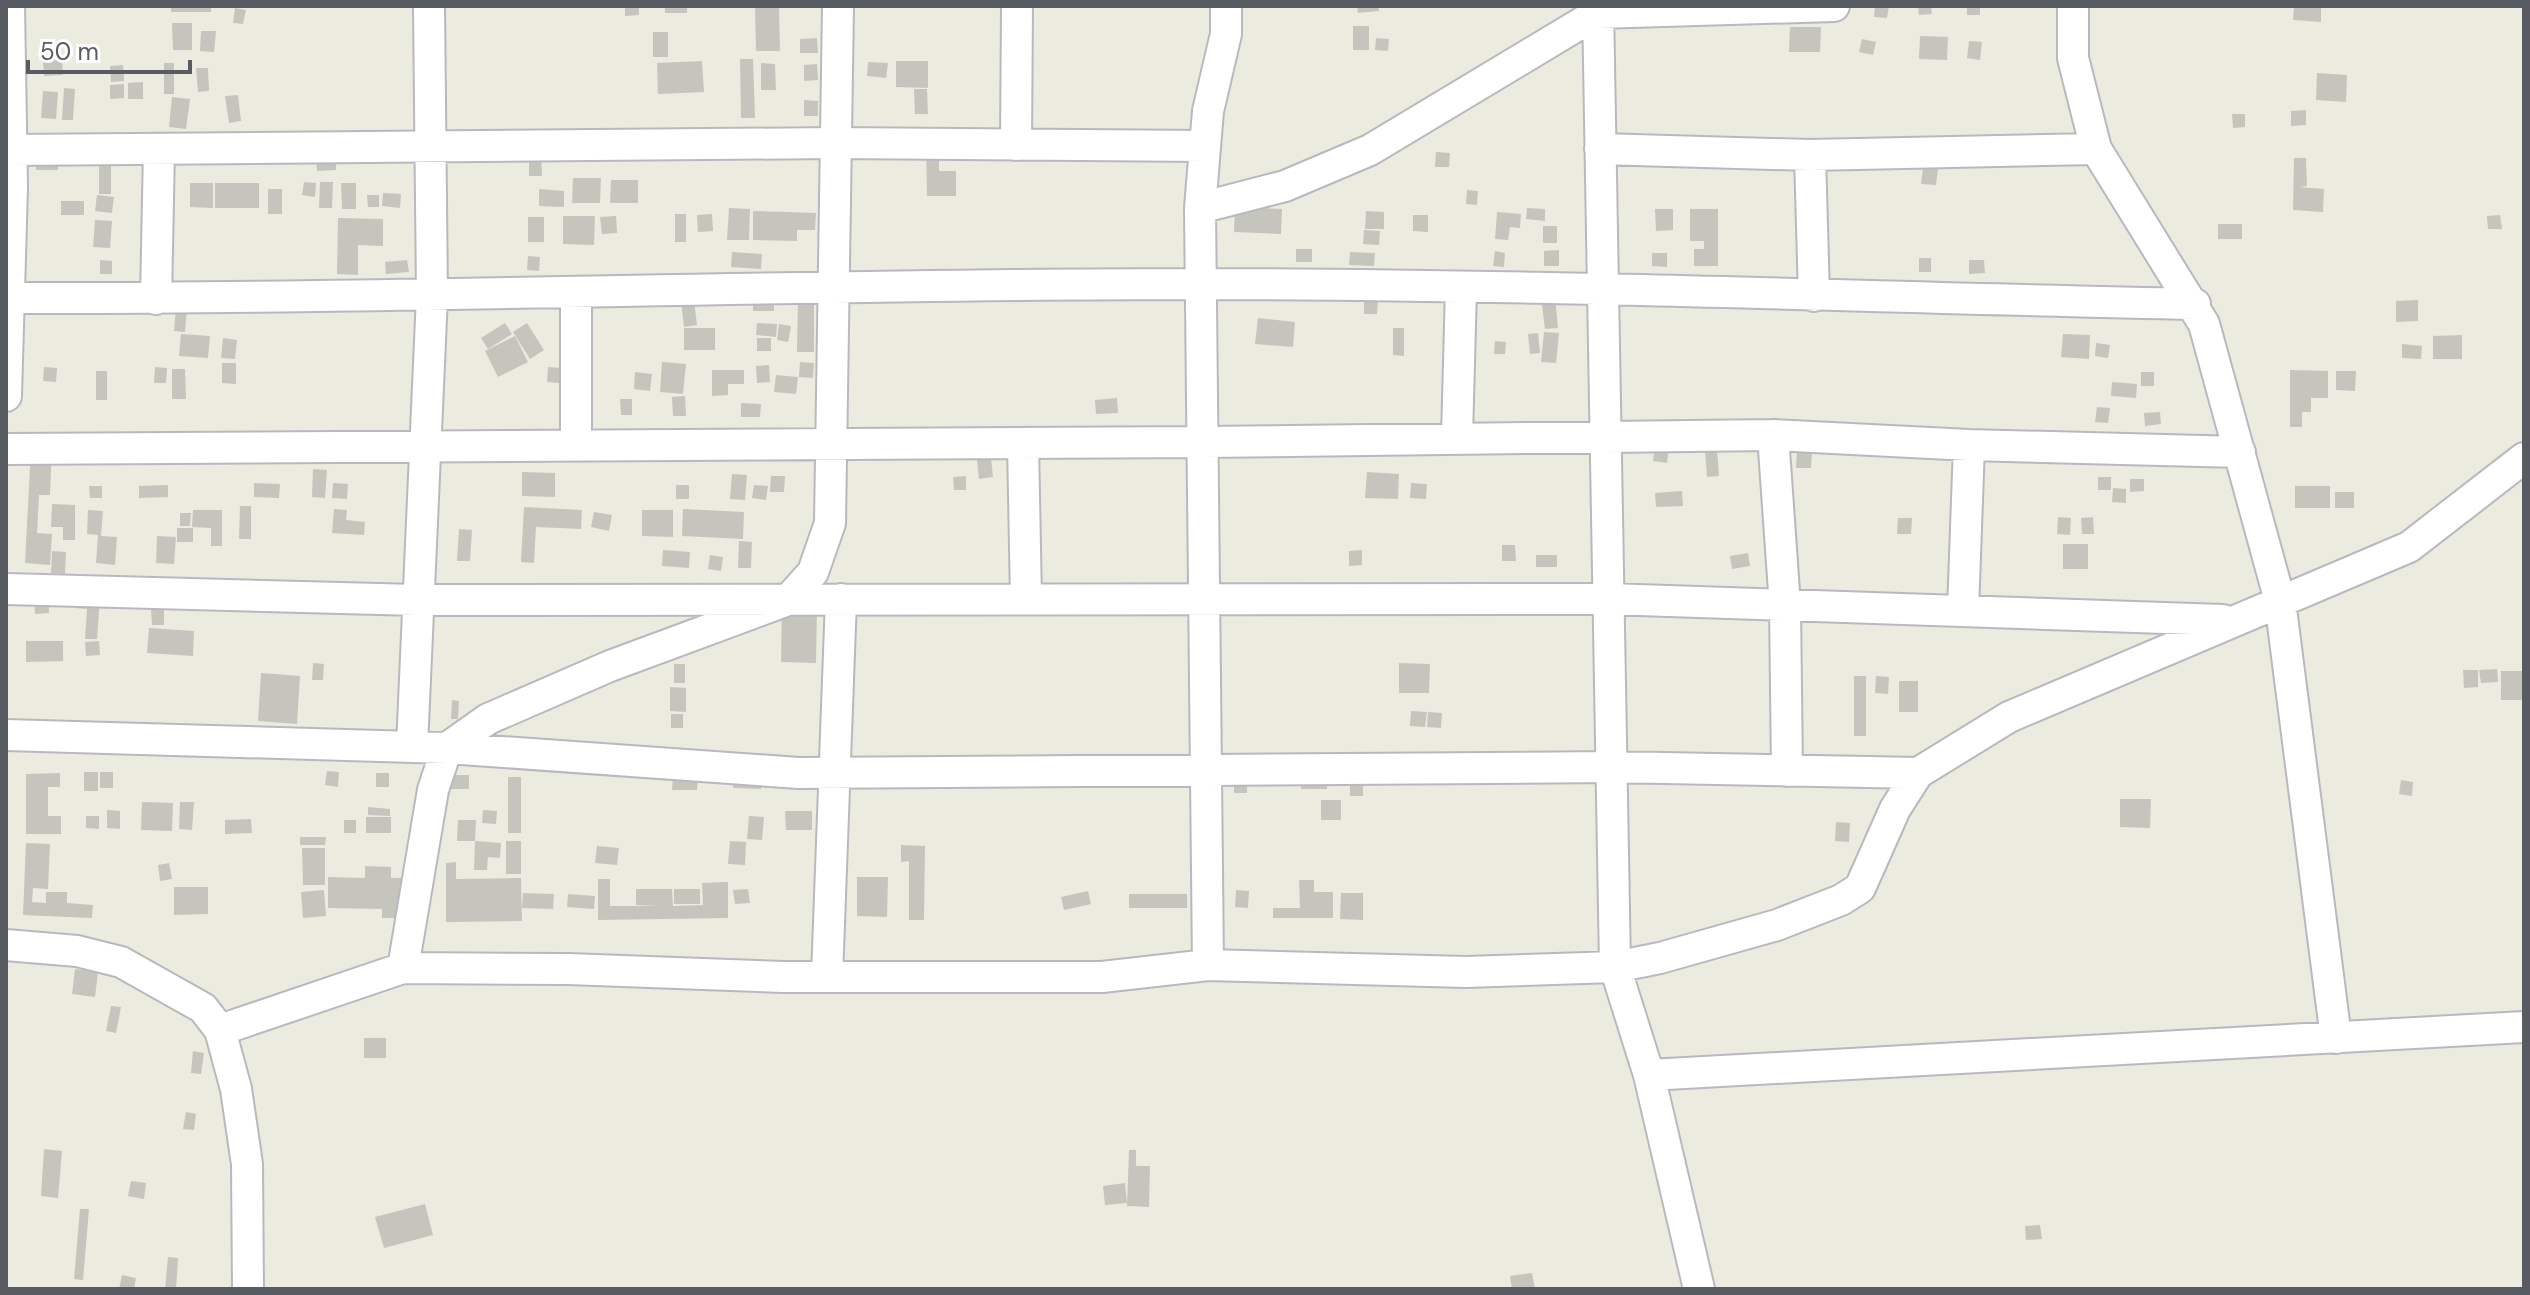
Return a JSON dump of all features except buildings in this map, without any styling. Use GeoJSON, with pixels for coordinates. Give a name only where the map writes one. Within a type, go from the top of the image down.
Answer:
{"type":"FeatureCollection","features":[{"type":"Feature","properties":{"kind":"street"},"geometry":{"type":"LineString","coordinates":[[6,396],[11,150],[9,6]]}},
{"type":"Feature","properties":{"kind":"street"},"geometry":{"type":"LineString","coordinates":[[412,747],[432,296],[433,148],[429,6]]}},
{"type":"Feature","properties":{"kind":"street"},"geometry":{"type":"LineString","coordinates":[[403,968],[433,790],[447,748],[488,719],[583,677],[788,600],[813,572],[830,523],[838,6]]}},
{"type":"Feature","properties":{"kind":"street"},"geometry":{"type":"LineString","coordinates":[[1016,145],[1017,6]]}},
{"type":"Feature","properties":{"kind":"street"},"geometry":{"type":"LineString","coordinates":[[1208,965],[1200,208],[1208,111],[1226,34],[1226,6]]}},
{"type":"Feature","properties":{"kind":"street"},"geometry":{"type":"LineString","coordinates":[[1200,208],[1285,186],[1370,150],[1598,10],[1834,6]]}},
{"type":"Feature","properties":{"kind":"street"},"geometry":{"type":"LineString","coordinates":[[2073,6],[2073,58],[2096,149],[2195,304],[2216,361],[2280,601],[2336,1038]]}},
{"type":"Feature","properties":{"kind":"street"},"geometry":{"type":"LineString","coordinates":[[1598,10],[1603,437],[1613,767],[1615,967],[1649,1075],[1699,1289]]}},
{"type":"Feature","properties":{"kind":"street"},"geometry":{"type":"LineString","coordinates":[[11,150],[836,143],[1205,146]]}},
{"type":"Feature","properties":{"kind":"street"},"geometry":{"type":"LineString","coordinates":[[156,299],[159,149]]}},
{"type":"Feature","properties":{"kind":"street"},"geometry":{"type":"LineString","coordinates":[[1600,149],[1810,155],[2096,149]]}},
{"type":"Feature","properties":{"kind":"street"},"geometry":{"type":"LineString","coordinates":[[1810,155],[1814,296]]}},
{"type":"Feature","properties":{"kind":"street"},"geometry":{"type":"LineString","coordinates":[[9,298],[432,296],[834,286],[1201,284],[2195,304]]}},
{"type":"Feature","properties":{"kind":"street"},"geometry":{"type":"LineString","coordinates":[[1457,437],[1461,288]]}},
{"type":"Feature","properties":{"kind":"street"},"geometry":{"type":"LineString","coordinates":[[576,293],[576,445]]}},
{"type":"Feature","properties":{"kind":"street"},"geometry":{"type":"LineString","coordinates":[[6,449],[1203,442],[1773,435],[1969,445],[2240,452]]}},
{"type":"Feature","properties":{"kind":"street"},"geometry":{"type":"LineString","coordinates":[[1773,435],[1785,606],[1787,771]]}},
{"type":"Feature","properties":{"kind":"street"},"geometry":{"type":"LineString","coordinates":[[1023,443],[1026,599]]}},
{"type":"Feature","properties":{"kind":"street"},"geometry":{"type":"LineString","coordinates":[[1963,611],[1969,445]]}},
{"type":"Feature","properties":{"kind":"street"},"geometry":{"type":"LineString","coordinates":[[220,1030],[403,968],[827,977],[1102,977],[1208,965],[1466,972],[1615,967],[1777,925],[1851,894],[1860,888],[1871,870],[1895,809],[1918,773],[2009,717],[2409,547],[2524,458]]}},
{"type":"Feature","properties":{"kind":"street"},"geometry":{"type":"LineString","coordinates":[[6,589],[417,600],[1609,599],[2235,621]]}},
{"type":"Feature","properties":{"kind":"street"},"geometry":{"type":"LineString","coordinates":[[827,977],[841,599]]}},
{"type":"Feature","properties":{"kind":"street"},"geometry":{"type":"LineString","coordinates":[[6,735],[447,748],[834,773],[1613,767],[1918,773]]}},
{"type":"Feature","properties":{"kind":"street"},"geometry":{"type":"LineString","coordinates":[[6,945],[77,951],[121,962],[203,1008],[220,1030],[236,1089],[247,1164],[248,1289]]}},
{"type":"Feature","properties":{"kind":"street"},"geometry":{"type":"LineString","coordinates":[[1649,1075],[2524,1027]]}}]}
